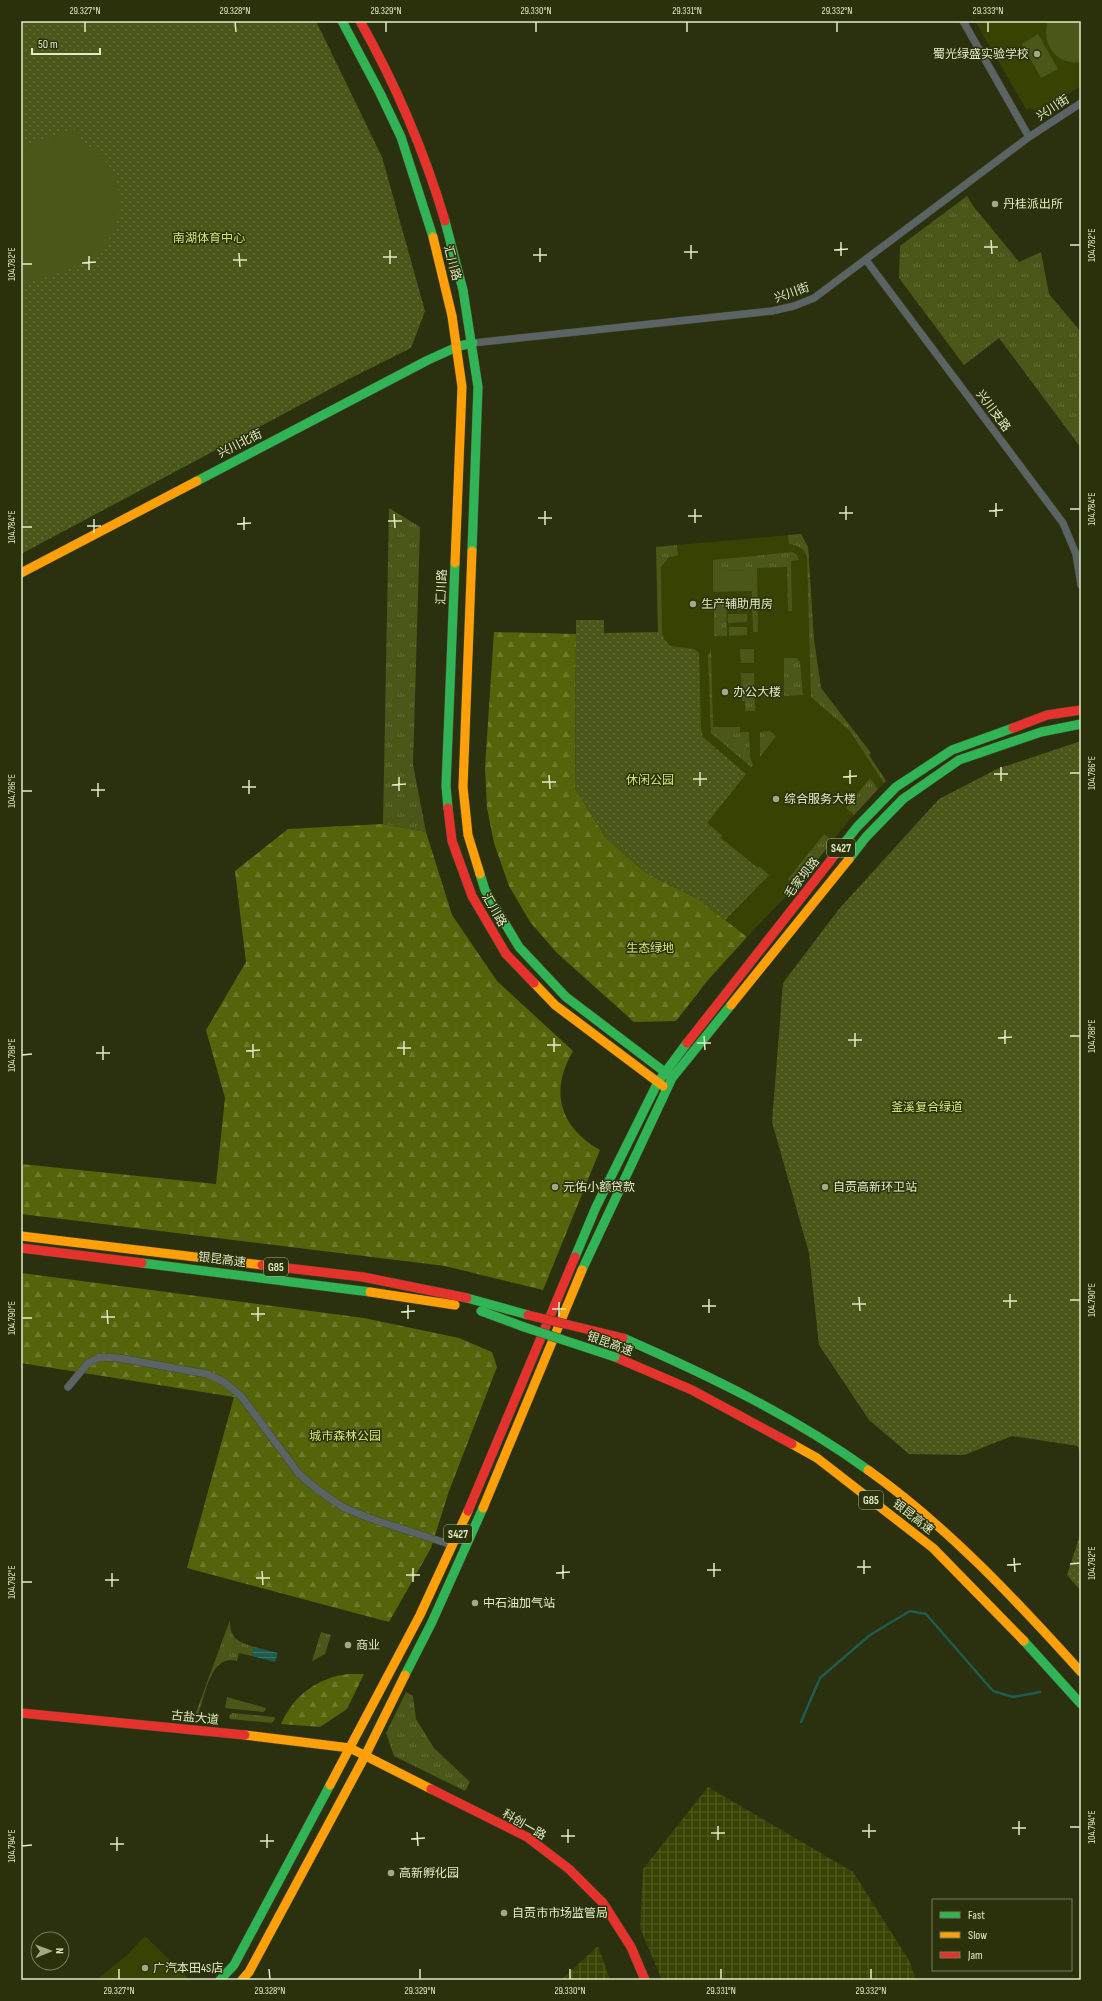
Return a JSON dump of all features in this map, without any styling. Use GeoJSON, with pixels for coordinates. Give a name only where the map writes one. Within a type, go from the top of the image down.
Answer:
{"type":"FeatureCollection","features":[{"type":"Feature","properties":{"kind":"main road","name":"汇川路"},"geometry":{"type":"LineString","coordinates":[[342,21],[402,139],[433,237],[448,293],[459,346],[462,387],[446,786],[452,841],[472,896],[506,954],[555,1005],[666,1088]]}},
{"type":"Feature","properties":{"kind":"main road","name":"汇川路"},"geometry":{"type":"LineString","coordinates":[[360,21],[400,98],[421,147],[450,240],[465,300],[473,343],[478,387],[463,787],[468,835],[485,890],[519,947],[566,997],[668,1075]]}},
{"type":"Feature","properties":{"kind":"main road","name":"兴川北街"},"geometry":{"type":"LineString","coordinates":[[21,573],[150,504],[428,360],[459,346],[473,343]]}},
{"type":"Feature","properties":{"kind":"main road","name":"毛家坝路"},"geometry":{"type":"LineString","coordinates":[[668,1075],[857,827],[896,787],[952,750],[1047,715],[1081,710]]}},
{"type":"Feature","properties":{"kind":"main road","name":"毛家坝路"},"geometry":{"type":"LineString","coordinates":[[668,1075],[866,837],[903,799],[959,760],[1041,732],[1081,724]]}},
{"type":"Feature","properties":{"kind":"main road","name":"S427"},"geometry":{"type":"LineString","coordinates":[[220,1980],[234,1965],[420,1615],[452,1545],[596,1207],[658,1082],[668,1075]]}},
{"type":"Feature","properties":{"kind":"main road","name":"S427"},"geometry":{"type":"LineString","coordinates":[[242,1980],[249,1972],[365,1756],[432,1622],[471,1538],[594,1243],[666,1088],[668,1075]]}},
{"type":"Feature","properties":{"kind":"main road","name":"银昆高速"},"geometry":{"type":"LineString","coordinates":[[21,1236],[363,1277],[459,1296],[528,1315],[623,1338],[663,1355],[746,1395],[823,1440],[889,1484],[968,1553],[1081,1672]]}},
{"type":"Feature","properties":{"kind":"main road","name":"银昆高速"},"geometry":{"type":"LineString","coordinates":[[21,1248],[328,1285],[470,1307],[524,1327],[615,1357],[692,1390],[818,1458],[933,1548],[1033,1651],[1081,1704]]}},
{"type":"Feature","properties":{"kind":"main road","name":"古盐大道"},"geometry":{"type":"LineString","coordinates":[[21,1712],[350,1748],[365,1756]]}},
{"type":"Feature","properties":{"kind":"main road","name":"科创一路"},"geometry":{"type":"LineString","coordinates":[[365,1756],[527,1838],[569,1869],[603,1903],[631,1947],[645,1980]]}},
{"type":"Feature","properties":{"kind":"street"},"geometry":{"type":"LineString","coordinates":[[963,21],[1029,137]]}},
{"type":"Feature","properties":{"kind":"street","name":"兴川街"},"geometry":{"type":"LineString","coordinates":[[473,343],[732,316],[794,306],[814,298],[1029,137],[1081,103]]}},
{"type":"Feature","properties":{"kind":"street","name":"兴川支路"},"geometry":{"type":"LineString","coordinates":[[866,260],[1063,522],[1076,554],[1081,584]]}},
{"type":"Feature","properties":{"kind":"street"},"geometry":{"type":"LineString","coordinates":[[68,1387],[88,1363],[100,1357],[119,1358],[207,1374],[224,1382],[241,1396],[299,1474],[318,1490],[344,1508],[372,1519],[452,1545]]}},
{"type":"Feature","properties":{"kind":"shaded area","name":"蜀光绿盛实验学校"},"geometry":{"type":"Polygon","coordinates":[[[975,21],[1081,21],[1081,86],[1042,110],[1026,109],[975,21]]]}},
{"type":"Feature","properties":{"kind":"shaded area"},"geometry":{"type":"Polygon","coordinates":[[[801,534],[808,547],[814,640],[821,688],[871,753],[869,755],[886,781],[854,815],[794,888],[747,937],[698,899],[576,634],[576,620],[604,620],[604,633],[658,632],[656,547],[801,534]]]}},
{"type":"Feature","properties":{"kind":"shaded area"},"geometry":{"type":"Polygon","coordinates":[[[708,1787],[853,1872],[910,1962],[916,1980],[662,1980],[640,1928],[643,1869],[708,1787]]]}},
{"type":"Feature","properties":{"kind":"shaded area","name":"广汽本田4S店"},"geometry":{"type":"Polygon","coordinates":[[[145,1936],[190,1980],[96,1980],[126,1956],[145,1936]]]}},
{"type":"Feature","properties":{"kind":"shaded area"},"geometry":{"type":"Polygon","coordinates":[[[598,1946],[610,1980],[561,1980],[598,1946]]]}},
{"type":"Feature","properties":{"kind":"green space","name":"南湖体育中心"},"geometry":{"type":"Polygon","coordinates":[[[21,21],[316,21],[382,157],[425,311],[411,348],[347,380],[21,554],[21,21]]]}},
{"type":"Feature","properties":{"kind":"green space"},"geometry":{"type":"Polygon","coordinates":[[[1048,21],[1081,21],[1081,62],[1065,60],[1058,57],[1052,51],[1046,37],[1048,21]]]}},
{"type":"Feature","properties":{"kind":"green space"},"geometry":{"type":"Polygon","coordinates":[[[1038,34],[1058,69],[1041,78],[1022,44],[1038,34]]]}},
{"type":"Feature","properties":{"kind":"green space"},"geometry":{"type":"Polygon","coordinates":[[[77,129],[83,143],[97,152],[111,170],[119,195],[117,221],[105,244],[96,254],[69,268],[21,284],[21,147],[77,129]]]}},
{"type":"Feature","properties":{"kind":"green space"},"geometry":{"type":"Polygon","coordinates":[[[967,196],[974,207],[1019,262],[1041,252],[1049,294],[1081,332],[1081,448],[999,338],[964,365],[899,278],[900,246],[967,196]]]}},
{"type":"Feature","properties":{"kind":"green space"},"geometry":{"type":"Polygon","coordinates":[[[389,508],[420,527],[413,765],[426,832],[383,824],[389,508]]]}},
{"type":"Feature","properties":{"kind":"green space"},"geometry":{"type":"Polygon","coordinates":[[[801,534],[808,547],[814,640],[821,688],[871,753],[869,755],[886,781],[884,783],[849,730],[811,697],[807,556],[800,547],[789,544],[788,535],[801,534]]]}},
{"type":"Feature","properties":{"kind":"green space"},"geometry":{"type":"Polygon","coordinates":[[[677,545],[678,555],[668,558],[661,567],[662,632],[658,632],[656,547],[677,545]]]}},
{"type":"Feature","properties":{"kind":"green space"},"geometry":{"type":"Polygon","coordinates":[[[793,552],[797,555],[799,560],[791,561],[792,611],[788,611],[787,567],[757,568],[758,632],[753,632],[751,570],[713,571],[713,560],[793,552]]]}},
{"type":"Feature","properties":{"kind":"green space"},"geometry":{"type":"Polygon","coordinates":[[[752,570],[752,591],[713,592],[713,571],[752,570]]]}},
{"type":"Feature","properties":{"kind":"green space"},"geometry":{"type":"Polygon","coordinates":[[[746,601],[747,610],[728,610],[728,602],[746,601]]]}},
{"type":"Feature","properties":{"kind":"green space"},"geometry":{"type":"Polygon","coordinates":[[[714,602],[726,602],[727,636],[714,636],[714,602]]]}},
{"type":"Feature","properties":{"kind":"green space"},"geometry":{"type":"Polygon","coordinates":[[[728,614],[747,614],[747,622],[728,623],[728,614]]]}},
{"type":"Feature","properties":{"kind":"green space","name":"休闲公园"},"geometry":{"type":"Polygon","coordinates":[[[576,620],[604,620],[604,633],[662,632],[664,639],[670,646],[694,649],[699,653],[701,729],[703,737],[746,774],[707,823],[722,835],[721,838],[769,875],[725,920],[698,899],[646,873],[606,838],[575,788],[576,620]]]}},
{"type":"Feature","properties":{"kind":"green space"},"geometry":{"type":"Polygon","coordinates":[[[729,627],[747,627],[747,635],[729,636],[729,627]]]}},
{"type":"Feature","properties":{"kind":"green space","name":"生态绿地"},"geometry":{"type":"Polygon","coordinates":[[[494,632],[576,634],[575,788],[606,838],[646,873],[698,899],[747,937],[708,980],[676,1021],[634,1022],[557,953],[530,922],[509,886],[494,843],[487,808],[485,768],[494,632]]]}},
{"type":"Feature","properties":{"kind":"green space"},"geometry":{"type":"Polygon","coordinates":[[[740,649],[754,649],[754,663],[741,663],[740,649]]]}},
{"type":"Feature","properties":{"kind":"green space"},"geometry":{"type":"Polygon","coordinates":[[[711,650],[713,727],[740,727],[740,732],[749,732],[750,757],[753,765],[751,767],[711,733],[708,655],[711,650]]]}},
{"type":"Feature","properties":{"kind":"green space"},"geometry":{"type":"Polygon","coordinates":[[[784,658],[796,658],[800,662],[803,695],[784,696],[784,658]]]}},
{"type":"Feature","properties":{"kind":"green space"},"geometry":{"type":"Polygon","coordinates":[[[741,673],[754,673],[755,711],[745,711],[745,701],[742,701],[741,673]]]}},
{"type":"Feature","properties":{"kind":"green space"},"geometry":{"type":"Polygon","coordinates":[[[770,731],[776,736],[760,757],[760,732],[770,731]]]}},
{"type":"Feature","properties":{"kind":"green space","name":"釜溪复合绿道"},"geometry":{"type":"Polygon","coordinates":[[[1081,741],[1081,1457],[1078,1446],[1012,1436],[964,1455],[909,1454],[869,1420],[819,1345],[809,1253],[772,1122],[783,983],[839,909],[939,799],[997,769],[1081,741]]]}},
{"type":"Feature","properties":{"kind":"green space"},"geometry":{"type":"Polygon","coordinates":[[[870,778],[878,789],[854,815],[846,808],[870,778]]]}},
{"type":"Feature","properties":{"kind":"green space"},"geometry":{"type":"Polygon","coordinates":[[[383,824],[426,832],[452,915],[497,981],[573,1051],[561,1081],[560,1094],[562,1107],[576,1131],[586,1141],[600,1150],[543,1290],[445,1266],[21,1214],[21,1164],[216,1184],[225,1098],[206,1030],[246,962],[235,871],[288,829],[383,824]]]}},
{"type":"Feature","properties":{"kind":"green space"},"geometry":{"type":"Polygon","coordinates":[[[824,834],[833,841],[796,886],[788,879],[824,834]]]}},
{"type":"Feature","properties":{"kind":"green space","name":"城市森林公园"},"geometry":{"type":"Polygon","coordinates":[[[21,1273],[364,1318],[459,1338],[492,1352],[497,1367],[449,1491],[431,1548],[389,1622],[187,1568],[234,1397],[21,1363],[21,1273]]]}},
{"type":"Feature","properties":{"kind":"green space"},"geometry":{"type":"Polygon","coordinates":[[[1081,1532],[1081,1591],[1067,1575],[1081,1532]]]}},
{"type":"Feature","properties":{"kind":"green space"},"geometry":{"type":"Polygon","coordinates":[[[230,1620],[233,1635],[239,1641],[254,1647],[252,1656],[239,1653],[237,1661],[228,1660],[220,1664],[210,1678],[198,1715],[195,1715],[230,1620]]]}},
{"type":"Feature","properties":{"kind":"green space"},"geometry":{"type":"Polygon","coordinates":[[[321,1632],[331,1635],[325,1654],[312,1661],[321,1632]]]}},
{"type":"Feature","properties":{"kind":"green space"},"geometry":{"type":"Polygon","coordinates":[[[348,1674],[364,1674],[347,1709],[320,1727],[281,1724],[286,1714],[300,1696],[308,1690],[326,1679],[348,1674]]]}},
{"type":"Feature","properties":{"kind":"green space"},"geometry":{"type":"Polygon","coordinates":[[[406,1692],[413,1696],[416,1719],[434,1748],[470,1782],[465,1791],[394,1756],[386,1733],[406,1692]]]}},
{"type":"Feature","properties":{"kind":"green space"},"geometry":{"type":"Polygon","coordinates":[[[227,1697],[266,1708],[263,1712],[225,1708],[227,1697]]]}},
{"type":"Feature","properties":{"kind":"green space"},"geometry":{"type":"Polygon","coordinates":[[[232,1713],[274,1717],[275,1719],[272,1723],[230,1719],[229,1716],[232,1713]]]}},
{"type":"Feature","properties":{"kind":"water"},"geometry":{"type":"Polygon","coordinates":[[[254,1647],[278,1653],[275,1662],[252,1656],[254,1647]]]}},
{"type":"Feature","properties":{"kind":"waterway"},"geometry":{"type":"LineString","coordinates":[[801,1722],[820,1678],[870,1635],[910,1611],[926,1614],[993,1691],[1013,1697],[1040,1692]]}},
{"type":"Feature","properties":{"kind":"traffic: fast"},"geometry":{"type":"LineString","coordinates":[[342,21],[380,93],[401,137],[433,237]]}},
{"type":"Feature","properties":{"kind":"traffic: fast"},"geometry":{"type":"LineString","coordinates":[[445,221],[463,290],[478,387],[472,551]]}},
{"type":"Feature","properties":{"kind":"traffic: fast"},"geometry":{"type":"LineString","coordinates":[[197,481],[428,360],[459,346],[473,343]]}},
{"type":"Feature","properties":{"kind":"traffic: fast"},"geometry":{"type":"LineString","coordinates":[[448,808],[446,786],[455,563]]}},
{"type":"Feature","properties":{"kind":"traffic: fast"},"geometry":{"type":"LineString","coordinates":[[849,859],[866,837],[903,799],[959,760],[1041,732],[1081,724]]}},
{"type":"Feature","properties":{"kind":"traffic: fast"},"geometry":{"type":"LineString","coordinates":[[838,851],[857,827],[896,787],[952,750],[1013,728]]}},
{"type":"Feature","properties":{"kind":"traffic: fast"},"geometry":{"type":"LineString","coordinates":[[480,874],[485,890],[519,947],[566,997],[670,1076]]}},
{"type":"Feature","properties":{"kind":"traffic: fast"},"geometry":{"type":"LineString","coordinates":[[582,1270],[672,1078],[731,1005]]}},
{"type":"Feature","properties":{"kind":"traffic: fast"},"geometry":{"type":"LineString","coordinates":[[575,1257],[596,1207],[658,1082],[687,1043]]}},
{"type":"Feature","properties":{"kind":"traffic: fast"},"geometry":{"type":"LineString","coordinates":[[142,1263],[370,1292]]}},
{"type":"Feature","properties":{"kind":"traffic: fast"},"geometry":{"type":"LineString","coordinates":[[467,1298],[528,1315]]}},
{"type":"Feature","properties":{"kind":"traffic: fast"},"geometry":{"type":"LineString","coordinates":[[481,1311],[524,1327]]}},
{"type":"Feature","properties":{"kind":"traffic: fast"},"geometry":{"type":"LineString","coordinates":[[524,1327],[615,1357]]}},
{"type":"Feature","properties":{"kind":"traffic: fast"},"geometry":{"type":"LineString","coordinates":[[623,1338],[718,1382],[780,1414],[839,1450],[868,1470]]}},
{"type":"Feature","properties":{"kind":"traffic: fast"},"geometry":{"type":"LineString","coordinates":[[405,1675],[432,1622],[483,1508]]}},
{"type":"Feature","properties":{"kind":"traffic: fast"},"geometry":{"type":"LineString","coordinates":[[1024,1641],[1081,1704]]}},
{"type":"Feature","properties":{"kind":"traffic: fast"},"geometry":{"type":"LineString","coordinates":[[220,1980],[234,1965],[330,1785]]}},
{"type":"Feature","properties":{"kind":"traffic: slow"},"geometry":{"type":"LineString","coordinates":[[433,237],[452,316],[462,387],[455,563]]}},
{"type":"Feature","properties":{"kind":"traffic: slow"},"geometry":{"type":"LineString","coordinates":[[21,573],[197,481]]}},
{"type":"Feature","properties":{"kind":"traffic: slow"},"geometry":{"type":"LineString","coordinates":[[472,551],[463,787],[468,835],[480,874]]}},
{"type":"Feature","properties":{"kind":"traffic: slow"},"geometry":{"type":"LineString","coordinates":[[731,1005],[849,859]]}},
{"type":"Feature","properties":{"kind":"traffic: slow"},"geometry":{"type":"LineString","coordinates":[[534,983],[555,1005],[663,1086]]}},
{"type":"Feature","properties":{"kind":"traffic: slow"},"geometry":{"type":"LineString","coordinates":[[21,1236],[262,1265]]}},
{"type":"Feature","properties":{"kind":"traffic: slow"},"geometry":{"type":"LineString","coordinates":[[483,1508],[582,1270]]}},
{"type":"Feature","properties":{"kind":"traffic: slow"},"geometry":{"type":"LineString","coordinates":[[370,1292],[455,1305]]}},
{"type":"Feature","properties":{"kind":"traffic: slow"},"geometry":{"type":"LineString","coordinates":[[792,1444],[817,1458],[933,1548],[1024,1641]]}},
{"type":"Feature","properties":{"kind":"traffic: slow"},"geometry":{"type":"LineString","coordinates":[[868,1470],[926,1515],[980,1565],[1032,1618],[1081,1672]]}},
{"type":"Feature","properties":{"kind":"traffic: slow"},"geometry":{"type":"LineString","coordinates":[[330,1785],[420,1615],[468,1511]]}},
{"type":"Feature","properties":{"kind":"traffic: slow"},"geometry":{"type":"LineString","coordinates":[[242,1980],[249,1972],[365,1756],[405,1675]]}},
{"type":"Feature","properties":{"kind":"traffic: slow"},"geometry":{"type":"LineString","coordinates":[[245,1735],[350,1748],[431,1789]]}},
{"type":"Feature","properties":{"kind":"traffic: jam"},"geometry":{"type":"LineString","coordinates":[[360,21],[386,69],[408,118],[428,169],[445,221]]}},
{"type":"Feature","properties":{"kind":"traffic: jam"},"geometry":{"type":"LineString","coordinates":[[1013,728],[1047,715],[1081,710]]}},
{"type":"Feature","properties":{"kind":"traffic: jam"},"geometry":{"type":"LineString","coordinates":[[448,808],[452,841],[472,896],[506,954],[534,983]]}},
{"type":"Feature","properties":{"kind":"traffic: jam"},"geometry":{"type":"LineString","coordinates":[[687,1043],[838,851]]}},
{"type":"Feature","properties":{"kind":"traffic: jam"},"geometry":{"type":"LineString","coordinates":[[21,1248],[142,1263]]}},
{"type":"Feature","properties":{"kind":"traffic: jam"},"geometry":{"type":"LineString","coordinates":[[468,1511],[575,1257]]}},
{"type":"Feature","properties":{"kind":"traffic: jam"},"geometry":{"type":"LineString","coordinates":[[262,1265],[363,1277],[467,1298]]}},
{"type":"Feature","properties":{"kind":"traffic: jam"},"geometry":{"type":"LineString","coordinates":[[528,1315],[623,1338]]}},
{"type":"Feature","properties":{"kind":"traffic: jam"},"geometry":{"type":"LineString","coordinates":[[615,1357],[692,1390],[792,1444]]}},
{"type":"Feature","properties":{"kind":"traffic: jam"},"geometry":{"type":"LineString","coordinates":[[21,1713],[245,1735]]}},
{"type":"Feature","properties":{"kind":"traffic: jam"},"geometry":{"type":"LineString","coordinates":[[431,1789],[527,1837],[569,1869],[603,1903],[631,1947],[645,1980]]}},
{"type":"Feature","properties":{"kind":"place","name":"蜀光绿盛实验学校"},"geometry":{"type":"Point","coordinates":[1037,54]}},
{"type":"Feature","properties":{"kind":"place","name":"丹桂派出所"},"geometry":{"type":"Point","coordinates":[995,204]}},
{"type":"Feature","properties":{"kind":"place","name":"生产辅助用房"},"geometry":{"type":"Point","coordinates":[693,604]}},
{"type":"Feature","properties":{"kind":"place","name":"办公大楼"},"geometry":{"type":"Point","coordinates":[725,692]}},
{"type":"Feature","properties":{"kind":"place","name":"综合服务大楼"},"geometry":{"type":"Point","coordinates":[776,799]}},
{"type":"Feature","properties":{"kind":"place","name":"元佑小额贷款"},"geometry":{"type":"Point","coordinates":[555,1187]}},
{"type":"Feature","properties":{"kind":"place","name":"自贡高新环卫站"},"geometry":{"type":"Point","coordinates":[825,1187]}},
{"type":"Feature","properties":{"kind":"place","name":"中石油加气站"},"geometry":{"type":"Point","coordinates":[475,1603]}},
{"type":"Feature","properties":{"kind":"place","name":"商业"},"geometry":{"type":"Point","coordinates":[348,1645]}},
{"type":"Feature","properties":{"kind":"place","name":"高新孵化园"},"geometry":{"type":"Point","coordinates":[391,1873]}},
{"type":"Feature","properties":{"kind":"place","name":"自贡市市场监管局"},"geometry":{"type":"Point","coordinates":[504,1913]}},
{"type":"Feature","properties":{"kind":"place","name":"广汽本田4S店"},"geometry":{"type":"Point","coordinates":[145,1968]}}]}
